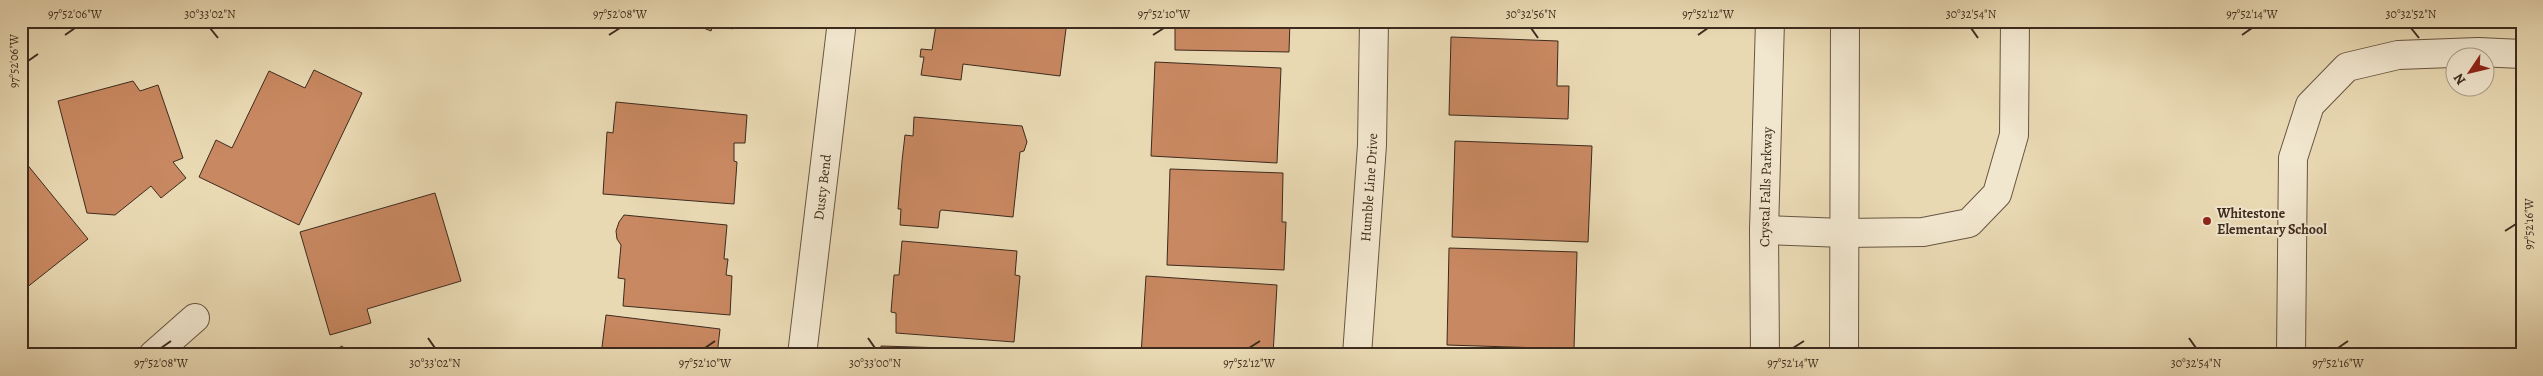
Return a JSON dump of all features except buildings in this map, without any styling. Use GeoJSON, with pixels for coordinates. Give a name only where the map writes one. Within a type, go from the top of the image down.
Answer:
{"type":"FeatureCollection","features":[{"type":"Feature","properties":{"kind":"street","name":"Dusty Bend"},"geometry":{"type":"LineString","coordinates":[[802,355],[842,21]]}},
{"type":"Feature","properties":{"kind":"street","name":"Humble Line Drive"},"geometry":{"type":"LineString","coordinates":[[1357,355],[1372,145],[1374,21]]}},
{"type":"Feature","properties":{"kind":"street","name":"Crystal Falls Parkway"},"geometry":{"type":"LineString","coordinates":[[1765,355],[1764,230],[1770,21]]}},
{"type":"Feature","properties":{"kind":"street"},"geometry":{"type":"LineString","coordinates":[[1844,355],[1845,21]]}},
{"type":"Feature","properties":{"kind":"street"},"geometry":{"type":"LineString","coordinates":[[1764,230],[1843,233],[1923,232],[1969,223],[1997,194],[2014,135],[2015,21]]}},
{"type":"Feature","properties":{"kind":"street"},"geometry":{"type":"LineString","coordinates":[[2291,355],[2293,158],[2310,105],[2347,67],[2398,56],[2478,52],[2522,54]]}},
{"type":"Feature","properties":{"kind":"street"},"geometry":{"type":"LineString","coordinates":[[153,355],[195,318]]}},
{"type":"Feature","properties":{"kind":"place","name":"Whitestone Elementary School"},"geometry":{"type":"Point","coordinates":[2207,221]}}]}
